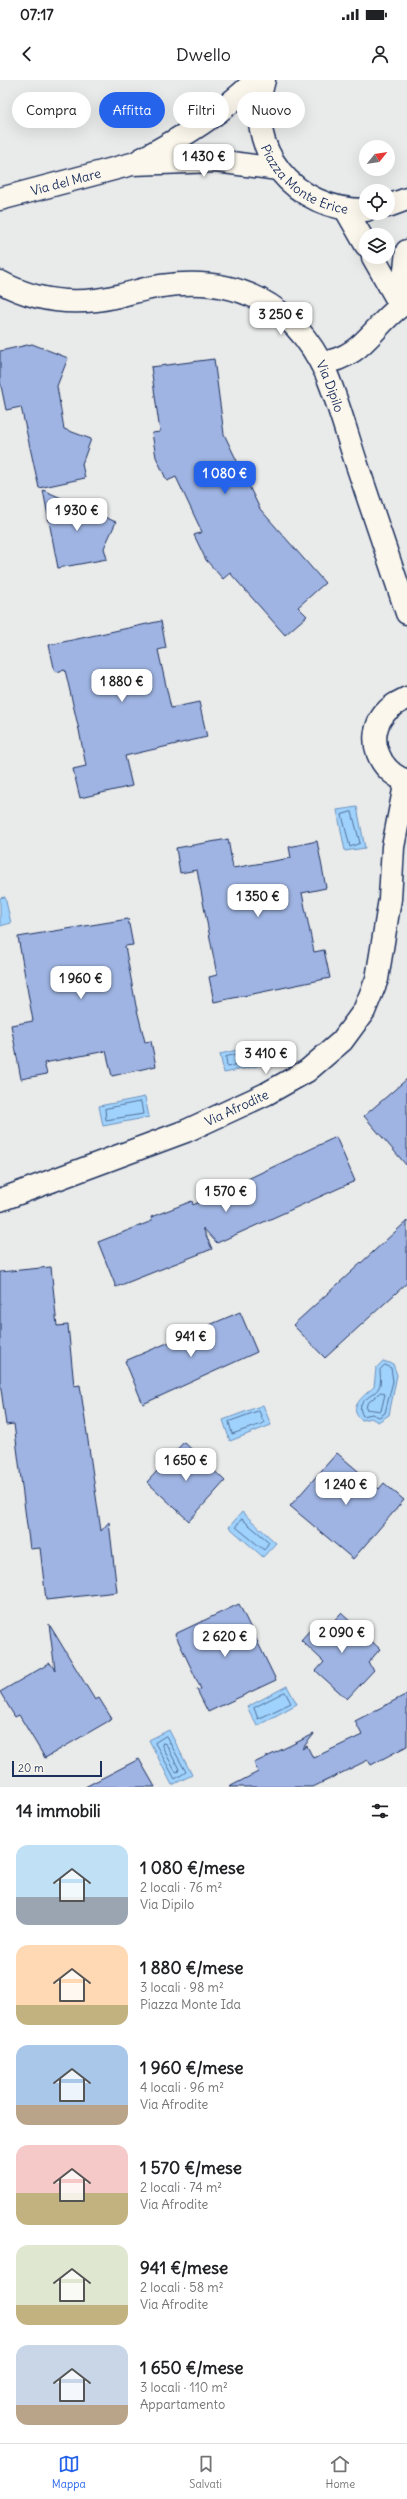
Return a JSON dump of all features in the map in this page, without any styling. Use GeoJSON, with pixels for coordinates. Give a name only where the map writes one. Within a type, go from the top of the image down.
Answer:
{"type":"FeatureCollection","features":[{"type":"Feature","properties":{"kind":"street","name":"Via del Mare"},"geometry":{"type":"LineString","coordinates":[[132,164],[200,127],[228,106],[256,80]]}},
{"type":"Feature","properties":{"kind":"street","name":"Piazza Monte Erice"},"geometry":{"type":"LineString","coordinates":[[264,80],[260,94],[259,120],[266,146],[278,169],[297,189],[320,203],[356,210]]}},
{"type":"Feature","properties":{"kind":"street","name":"Via del Mare"},"geometry":{"type":"LineString","coordinates":[[0,199],[132,164],[216,161],[278,169]]}},
{"type":"Feature","properties":{"kind":"street"},"geometry":{"type":"LineString","coordinates":[[395,203],[407,199]]}},
{"type":"Feature","properties":{"kind":"street"},"geometry":{"type":"LineString","coordinates":[[356,210],[361,228]]}},
{"type":"Feature","properties":{"kind":"street"},"geometry":{"type":"LineString","coordinates":[[404,306],[407,251]]}},
{"type":"Feature","properties":{"kind":"street"},"geometry":{"type":"LineString","coordinates":[[377,264],[404,306]]}},
{"type":"Feature","properties":{"kind":"street","name":"Via Dipilo"},"geometry":{"type":"LineString","coordinates":[[0,282],[43,299],[71,302],[117,296],[171,284],[211,284],[234,287],[262,299],[287,318],[303,336],[321,363],[407,612]]}},
{"type":"Feature","properties":{"kind":"street"},"geometry":{"type":"LineString","coordinates":[[321,363],[334,362],[355,352],[390,314],[404,306]]}},
{"type":"Feature","properties":{"kind":"street"},"geometry":{"type":"LineString","coordinates":[[406,780],[390,772],[382,763],[376,751],[375,738],[378,725],[384,713],[395,704],[407,698]]}},
{"type":"Feature","properties":{"kind":"street","name":"Via Afrodite"},"geometry":{"type":"LineString","coordinates":[[0,1200],[179,1133],[266,1094],[307,1071],[342,1041],[364,1011],[377,979],[389,906],[393,847],[406,780]]}},
{"type":"Feature","properties":{"kind":"water"},"geometry":{"type":"Polygon","coordinates":[[[357,807],[365,848],[345,851],[337,810],[357,807]]]}},
{"type":"Feature","properties":{"kind":"water"},"geometry":{"type":"Polygon","coordinates":[[[5,897],[11,923],[0,926],[0,898],[5,897]]]}},
{"type":"Feature","properties":{"kind":"water"},"geometry":{"type":"Polygon","coordinates":[[[258,1045],[262,1065],[224,1073],[220,1054],[258,1045]]]}},
{"type":"Feature","properties":{"kind":"water"},"geometry":{"type":"Polygon","coordinates":[[[145,1097],[149,1117],[103,1126],[99,1106],[145,1097]]]}},
{"type":"Feature","properties":{"kind":"water"},"geometry":{"type":"Polygon","coordinates":[[[383,1361],[393,1364],[397,1375],[389,1415],[378,1422],[371,1418],[362,1420],[357,1415],[356,1406],[362,1397],[374,1387],[376,1368],[383,1361]]]}},
{"type":"Feature","properties":{"kind":"water"},"geometry":{"type":"Polygon","coordinates":[[[263,1405],[271,1425],[230,1441],[223,1420],[263,1405]]]}},
{"type":"Feature","properties":{"kind":"water"},"geometry":{"type":"Polygon","coordinates":[[[242,1512],[276,1543],[263,1557],[229,1527],[242,1512]]]}},
{"type":"Feature","properties":{"kind":"water"},"geometry":{"type":"Polygon","coordinates":[[[287,1686],[297,1704],[257,1726],[247,1707],[287,1686]]]}},
{"type":"Feature","properties":{"kind":"water"},"geometry":{"type":"Polygon","coordinates":[[[169,1730],[192,1775],[172,1785],[149,1740],[169,1730]]]}},
{"type":"Feature","properties":{"kind":"building"},"geometry":{"type":"Polygon","coordinates":[[[32,344],[68,358],[57,386],[64,429],[91,439],[82,464],[85,478],[39,488],[21,407],[6,410],[0,381],[0,351],[32,344]]]}},
{"type":"Feature","properties":{"kind":"building"},"geometry":{"type":"Polygon","coordinates":[[[214,359],[224,434],[260,509],[325,583],[298,607],[307,616],[285,635],[230,573],[223,579],[206,560],[194,535],[202,532],[176,477],[167,481],[156,457],[152,433],[160,432],[151,367],[214,359]]]}},
{"type":"Feature","properties":{"kind":"building"},"geometry":{"type":"Polygon","coordinates":[[[43,490],[116,522],[104,548],[107,559],[58,568],[43,490]]]}},
{"type":"Feature","properties":{"kind":"building"},"geometry":{"type":"Polygon","coordinates":[[[161,621],[166,648],[158,650],[171,708],[199,702],[207,737],[125,756],[132,786],[80,798],[73,769],[86,766],[79,730],[65,670],[55,672],[49,645],[161,621]]]}},
{"type":"Feature","properties":{"kind":"building"},"geometry":{"type":"Polygon","coordinates":[[[228,839],[233,868],[291,858],[289,847],[317,841],[326,888],[302,893],[314,952],[324,950],[330,978],[214,1002],[209,977],[217,975],[197,870],[180,873],[176,848],[228,839]]]}},
{"type":"Feature","properties":{"kind":"building"},"geometry":{"type":"Polygon","coordinates":[[[128,919],[133,945],[125,946],[136,1006],[145,1042],[151,1041],[156,1066],[112,1076],[106,1051],[44,1063],[47,1074],[21,1079],[11,1025],[33,1021],[18,937],[128,919]]]}},
{"type":"Feature","properties":{"kind":"building"},"geometry":{"type":"Polygon","coordinates":[[[407,1079],[407,1166],[364,1116],[407,1079]]]}},
{"type":"Feature","properties":{"kind":"building"},"geometry":{"type":"Polygon","coordinates":[[[336,1137],[355,1181],[217,1243],[203,1228],[212,1249],[116,1287],[98,1242],[152,1221],[151,1217],[192,1201],[193,1205],[336,1137]]]}},
{"type":"Feature","properties":{"kind":"building"},"geometry":{"type":"Polygon","coordinates":[[[407,1221],[407,1283],[325,1358],[293,1325],[407,1221]]]}},
{"type":"Feature","properties":{"kind":"building"},"geometry":{"type":"Polygon","coordinates":[[[51,1267],[57,1326],[68,1325],[74,1386],[80,1385],[101,1531],[109,1522],[117,1592],[46,1600],[40,1548],[30,1549],[14,1424],[6,1425],[0,1382],[0,1272],[51,1267]]]}},
{"type":"Feature","properties":{"kind":"building"},"geometry":{"type":"Polygon","coordinates":[[[240,1312],[257,1352],[143,1404],[125,1361],[240,1312]]]}},
{"type":"Feature","properties":{"kind":"building"},"geometry":{"type":"Polygon","coordinates":[[[184,1442],[225,1481],[189,1521],[147,1482],[184,1442]]]}},
{"type":"Feature","properties":{"kind":"building"},"geometry":{"type":"Polygon","coordinates":[[[337,1453],[379,1489],[384,1483],[404,1500],[353,1559],[290,1506],[337,1453]]]}},
{"type":"Feature","properties":{"kind":"building"},"geometry":{"type":"Polygon","coordinates":[[[239,1604],[276,1680],[208,1712],[197,1690],[201,1689],[175,1634],[239,1604]]]}},
{"type":"Feature","properties":{"kind":"building"},"geometry":{"type":"Polygon","coordinates":[[[341,1613],[380,1649],[368,1663],[374,1670],[347,1699],[316,1671],[324,1662],[301,1640],[320,1619],[328,1627],[341,1613]]]}},
{"type":"Feature","properties":{"kind":"building"},"geometry":{"type":"Polygon","coordinates":[[[49,1624],[95,1700],[99,1698],[112,1719],[45,1758],[19,1715],[15,1717],[0,1692],[50,1663],[55,1670],[49,1624]]]}},
{"type":"Feature","properties":{"kind":"building"},"geometry":{"type":"Polygon","coordinates":[[[407,1694],[407,1746],[371,1765],[368,1760],[313,1787],[229,1787],[258,1772],[254,1763],[314,1734],[302,1749],[307,1746],[313,1758],[362,1735],[355,1721],[407,1694]]]}},
{"type":"Feature","properties":{"kind":"building"},"geometry":{"type":"Polygon","coordinates":[[[139,1759],[155,1787],[85,1787],[139,1759]]]}}]}
